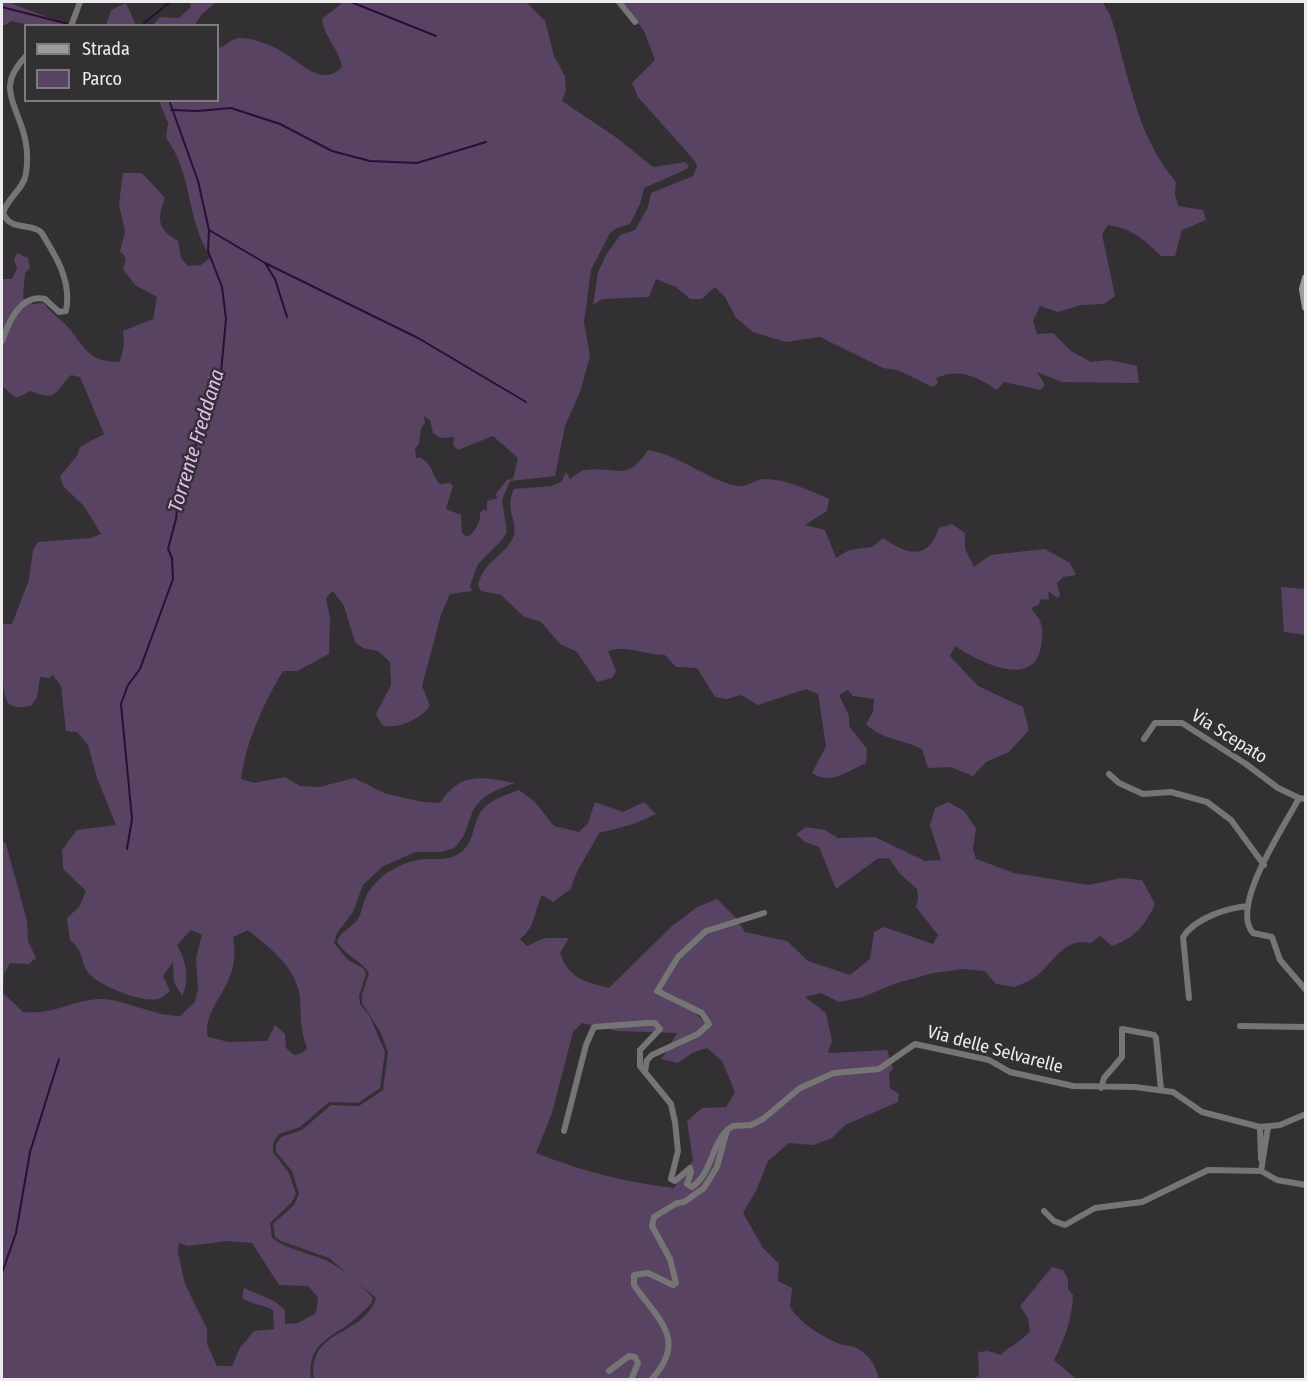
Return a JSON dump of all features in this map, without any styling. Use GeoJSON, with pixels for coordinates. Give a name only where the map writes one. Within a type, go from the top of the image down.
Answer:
{"type":"FeatureCollection","features":[{"type":"Feature","properties":{"kind":"main road"},"geometry":{"type":"LineString","coordinates":[[1305,278],[1303,289],[1305,308]]}},
{"type":"Feature","properties":{"kind":"street"},"geometry":{"type":"LineString","coordinates":[[72,23],[80,2]]}},
{"type":"Feature","properties":{"kind":"street"},"geometry":{"type":"LineString","coordinates":[[619,2],[635,22]]}},
{"type":"Feature","properties":{"kind":"street"},"geometry":{"type":"LineString","coordinates":[[2,341],[10,318],[33,299],[45,299],[59,312],[66,311],[67,304],[67,281],[41,232],[36,228],[19,227],[4,218],[3,213],[24,182],[27,172],[26,142],[22,127],[9,102],[6,81],[9,71],[24,58]]}},
{"type":"Feature","properties":{"kind":"street","name":"Via Scepato"},"geometry":{"type":"LineString","coordinates":[[1144,739],[1155,723],[1182,723],[1246,764],[1278,788],[1302,799]]}},
{"type":"Feature","properties":{"kind":"street"},"geometry":{"type":"LineString","coordinates":[[1109,774],[1119,783],[1143,794],[1171,792],[1207,802],[1231,820],[1264,865]]}},
{"type":"Feature","properties":{"kind":"street"},"geometry":{"type":"LineString","coordinates":[[1302,799],[1251,887],[1247,926],[1252,933],[1272,937],[1280,960],[1305,990]]}},
{"type":"Feature","properties":{"kind":"street"},"geometry":{"type":"LineString","coordinates":[[1189,998],[1184,937],[1188,930],[1210,917],[1248,906]]}},
{"type":"Feature","properties":{"kind":"street"},"geometry":{"type":"LineString","coordinates":[[645,1072],[645,1066],[652,1055],[698,1034],[709,1024],[702,1013],[657,991],[672,966],[706,931],[764,913]]}},
{"type":"Feature","properties":{"kind":"street"},"geometry":{"type":"LineString","coordinates":[[564,1131],[586,1045],[594,1028],[647,1023],[658,1026],[658,1033],[640,1050],[640,1066],[671,1104],[675,1122],[677,1159],[670,1179],[675,1181],[690,1168],[687,1184],[692,1186],[696,1184],[710,1166],[727,1130]]}},
{"type":"Feature","properties":{"kind":"street"},"geometry":{"type":"LineString","coordinates":[[1240,1026],[1305,1027]]}},
{"type":"Feature","properties":{"kind":"street"},"geometry":{"type":"LineString","coordinates":[[1101,1088],[1104,1078],[1122,1058],[1122,1029],[1154,1035],[1156,1038],[1161,1090]]}},
{"type":"Feature","properties":{"kind":"street","name":"Via delle Selvarelle"},"geometry":{"type":"LineString","coordinates":[[727,1130],[733,1126],[750,1125],[763,1119],[800,1088],[834,1073],[879,1069],[915,1044],[989,1060],[1010,1072],[1073,1086],[1173,1092],[1202,1112],[1260,1127],[1268,1127],[1305,1114]]}},
{"type":"Feature","properties":{"kind":"street"},"geometry":{"type":"LineString","coordinates":[[1260,1127],[1261,1171]]}},
{"type":"Feature","properties":{"kind":"street"},"geometry":{"type":"LineString","coordinates":[[1261,1171],[1268,1127]]}},
{"type":"Feature","properties":{"kind":"street"},"geometry":{"type":"LineString","coordinates":[[651,1380],[662,1368],[667,1351],[668,1335],[653,1307],[634,1285],[634,1275],[648,1273],[673,1285],[676,1283],[670,1259],[652,1226],[654,1217],[677,1203],[684,1202],[704,1188],[717,1167],[727,1130]]}},
{"type":"Feature","properties":{"kind":"street"},"geometry":{"type":"LineString","coordinates":[[1044,1211],[1053,1221],[1065,1225],[1095,1208],[1142,1202],[1208,1170],[1261,1171],[1277,1180],[1305,1185]]}},
{"type":"Feature","properties":{"kind":"street"},"geometry":{"type":"LineString","coordinates":[[609,1371],[629,1356],[635,1357],[638,1363],[631,1380]]}},
{"type":"Feature","properties":{"kind":"green space"},"geometry":{"type":"Polygon","coordinates":[[[2,2],[11,2],[66,24],[25,24],[11,21],[2,25],[2,2]]]}},
{"type":"Feature","properties":{"kind":"green space"},"geometry":{"type":"Polygon","coordinates":[[[190,2],[216,2],[201,15],[196,24],[154,24],[160,17],[179,18],[191,7],[190,2]]]}},
{"type":"Feature","properties":{"kind":"green space"},"geometry":{"type":"Polygon","coordinates":[[[340,2],[526,2],[545,21],[554,56],[565,76],[566,91],[562,101],[617,138],[653,167],[685,162],[689,166],[687,169],[644,188],[640,204],[630,224],[610,233],[591,270],[584,322],[590,356],[580,392],[565,426],[555,476],[510,481],[502,500],[507,532],[478,564],[470,586],[472,591],[450,594],[441,615],[422,686],[430,706],[421,715],[402,725],[382,725],[376,714],[391,685],[390,662],[378,651],[363,648],[355,642],[344,606],[333,591],[326,598],[330,618],[329,654],[297,671],[283,671],[251,737],[243,765],[241,779],[254,783],[285,777],[300,786],[319,787],[354,778],[384,793],[422,802],[440,803],[456,786],[473,779],[482,778],[515,783],[488,795],[478,803],[463,837],[454,848],[442,852],[415,852],[382,867],[363,885],[353,912],[337,933],[334,943],[348,960],[363,968],[366,974],[359,996],[360,1004],[370,1017],[385,1052],[380,1088],[358,1103],[329,1102],[300,1127],[279,1134],[273,1143],[273,1152],[289,1173],[296,1194],[291,1203],[270,1223],[272,1238],[338,1267],[373,1298],[371,1304],[316,1350],[311,1363],[311,1379],[2,1379],[2,841],[6,844],[27,921],[28,941],[36,958],[29,964],[10,963],[4,974],[3,993],[23,1012],[43,1012],[89,1000],[108,999],[159,1013],[180,1016],[195,1002],[198,989],[196,958],[202,935],[191,930],[177,945],[186,970],[186,984],[182,996],[174,982],[173,962],[163,976],[170,991],[160,998],[151,1000],[120,992],[92,977],[87,971],[78,948],[70,940],[67,918],[79,907],[86,891],[63,869],[62,850],[77,830],[116,825],[97,778],[88,745],[77,732],[66,731],[61,686],[53,675],[49,678],[40,677],[37,697],[31,706],[16,707],[8,703],[3,678],[2,624],[12,624],[29,580],[33,550],[38,542],[91,538],[101,534],[84,506],[63,486],[60,476],[77,456],[80,447],[104,434],[80,377],[71,375],[56,393],[47,396],[31,391],[16,398],[2,386],[2,279],[12,279],[17,269],[14,260],[17,253],[28,258],[30,268],[25,273],[23,298],[33,304],[44,303],[92,355],[99,359],[120,362],[124,345],[123,331],[153,319],[157,297],[135,285],[123,269],[126,258],[120,251],[125,232],[119,204],[123,173],[142,173],[165,198],[161,223],[166,232],[178,241],[181,258],[188,266],[201,265],[211,257],[197,229],[181,166],[166,138],[168,123],[159,102],[219,102],[219,48],[238,38],[269,45],[320,75],[335,73],[342,67],[322,19],[341,4],[340,2]],[[424,416],[425,423],[421,429],[419,444],[415,448],[416,459],[419,457],[430,466],[440,484],[450,483],[453,486],[446,509],[461,515],[462,533],[467,537],[476,527],[480,513],[484,509],[487,511],[487,501],[498,498],[495,495],[507,480],[513,479],[518,458],[493,436],[458,450],[453,445],[454,437],[440,438],[433,433],[430,420],[424,416]],[[248,930],[233,937],[235,954],[232,969],[228,982],[210,1015],[207,1026],[208,1037],[229,1042],[267,1041],[275,1025],[285,1034],[286,1048],[294,1055],[302,1053],[307,1048],[302,1029],[298,987],[294,977],[281,960],[248,930]],[[227,1241],[188,1246],[179,1243],[178,1253],[185,1284],[207,1329],[207,1344],[217,1366],[232,1366],[240,1348],[254,1331],[274,1329],[273,1310],[242,1298],[244,1288],[274,1301],[285,1310],[285,1324],[298,1323],[316,1313],[318,1297],[308,1286],[279,1285],[252,1243],[227,1241]]]}},
{"type":"Feature","properties":{"kind":"green space"},"geometry":{"type":"Polygon","coordinates":[[[622,2],[1102,2],[1114,27],[1141,121],[1155,152],[1176,182],[1175,194],[1178,206],[1203,210],[1206,220],[1182,230],[1175,256],[1161,256],[1137,236],[1124,229],[1108,225],[1102,234],[1115,296],[1104,304],[1081,305],[1058,312],[1040,306],[1033,321],[1037,334],[1053,333],[1071,351],[1091,362],[1109,360],[1137,366],[1139,383],[1062,382],[1037,372],[1045,385],[1040,390],[1004,382],[997,390],[975,377],[960,374],[936,378],[938,383],[933,387],[897,370],[883,368],[820,337],[786,342],[753,332],[736,318],[725,297],[715,287],[702,299],[690,299],[676,287],[656,279],[649,297],[602,299],[593,305],[598,272],[606,255],[620,235],[635,230],[648,207],[651,193],[693,176],[697,167],[695,161],[638,97],[632,83],[655,60],[644,31],[622,2]]]}},
{"type":"Feature","properties":{"kind":"green space"},"geometry":{"type":"Polygon","coordinates":[[[126,3],[136,24],[106,24],[111,10],[126,3]]]}},
{"type":"Feature","properties":{"kind":"green space"},"geometry":{"type":"Polygon","coordinates":[[[648,450],[671,457],[725,483],[744,486],[763,479],[772,479],[829,499],[827,511],[805,525],[825,530],[836,558],[849,550],[872,547],[883,538],[908,551],[922,550],[929,546],[939,528],[952,524],[965,533],[965,549],[974,567],[990,555],[1045,549],[1070,563],[1076,575],[1063,577],[1057,583],[1060,596],[1057,598],[1048,591],[1049,600],[1041,599],[1038,605],[1031,608],[1041,622],[1042,637],[1036,660],[1027,667],[1016,670],[989,664],[955,646],[950,656],[978,686],[1023,707],[1029,730],[1009,752],[986,762],[973,776],[950,767],[928,768],[922,749],[885,736],[866,724],[873,712],[874,699],[853,696],[848,690],[839,695],[849,716],[849,726],[867,749],[866,763],[839,776],[819,777],[812,773],[826,746],[818,694],[806,689],[758,705],[741,695],[727,699],[715,697],[697,668],[676,667],[665,655],[622,649],[608,651],[616,671],[612,678],[597,682],[577,652],[560,644],[541,622],[523,616],[501,595],[481,591],[478,585],[485,569],[506,548],[514,535],[510,503],[514,489],[552,486],[561,482],[566,472],[570,479],[584,470],[627,470],[641,460],[648,450]]]}},
{"type":"Feature","properties":{"kind":"green space"},"geometry":{"type":"Polygon","coordinates":[[[1281,587],[1305,589],[1305,635],[1284,632],[1281,587]]]}},
{"type":"Feature","properties":{"kind":"green space"},"geometry":{"type":"Polygon","coordinates":[[[519,790],[534,801],[554,826],[579,832],[588,823],[595,802],[623,812],[644,802],[656,814],[634,824],[599,833],[571,889],[553,902],[542,895],[532,925],[520,939],[527,946],[545,938],[569,938],[560,953],[568,968],[578,978],[609,988],[671,927],[697,907],[717,899],[737,919],[705,929],[677,956],[655,988],[658,995],[692,1010],[706,1023],[703,1028],[670,1045],[677,1033],[617,1031],[582,1023],[573,1032],[552,1113],[536,1153],[604,1175],[655,1186],[674,1188],[693,1160],[687,1121],[702,1108],[726,1107],[735,1092],[722,1061],[707,1048],[692,1053],[678,1063],[661,1059],[667,1051],[711,1024],[703,1012],[659,990],[680,959],[707,932],[739,923],[745,932],[787,941],[808,961],[850,975],[870,959],[874,932],[884,927],[933,944],[938,935],[916,907],[917,889],[899,873],[889,858],[877,859],[836,889],[819,847],[805,842],[796,834],[806,827],[825,830],[838,838],[875,837],[925,861],[941,860],[930,825],[935,808],[948,802],[964,811],[976,828],[973,849],[976,859],[1014,873],[1089,885],[1121,878],[1142,880],[1155,904],[1133,935],[1112,946],[1100,936],[1091,943],[1082,942],[1067,947],[1037,976],[1015,987],[996,984],[985,971],[964,969],[933,973],[894,984],[863,997],[839,1002],[821,993],[805,997],[826,1013],[832,1041],[828,1053],[887,1050],[893,1069],[889,1073],[890,1088],[899,1094],[898,1102],[845,1125],[832,1138],[813,1145],[789,1143],[768,1161],[756,1191],[743,1213],[763,1248],[779,1264],[778,1281],[792,1288],[790,1307],[794,1313],[805,1324],[826,1338],[854,1347],[867,1356],[876,1369],[879,1379],[314,1379],[314,1362],[319,1350],[327,1341],[370,1311],[376,1298],[329,1258],[275,1237],[273,1224],[294,1205],[299,1194],[292,1171],[276,1152],[276,1144],[281,1137],[302,1130],[331,1105],[359,1106],[383,1090],[388,1052],[381,1033],[362,1003],[362,995],[369,973],[337,942],[358,919],[368,893],[388,872],[412,861],[449,858],[460,853],[470,841],[481,811],[495,800],[519,790]]]}},
{"type":"Feature","properties":{"kind":"green space"},"geometry":{"type":"Polygon","coordinates":[[[1052,1267],[1063,1270],[1068,1279],[1068,1289],[1073,1295],[1067,1329],[1054,1360],[1076,1379],[975,1379],[979,1374],[978,1352],[988,1351],[1001,1355],[1030,1331],[1028,1318],[1020,1306],[1052,1267]]]}},
{"type":"Feature","properties":{"kind":"waterway"},"geometry":{"type":"LineString","coordinates":[[144,23],[170,2]]}},
{"type":"Feature","properties":{"kind":"waterway"},"geometry":{"type":"LineString","coordinates":[[351,2],[436,36]]}},
{"type":"Feature","properties":{"kind":"waterway","name":"Torrente Freddana"},"geometry":{"type":"LineString","coordinates":[[2,7],[68,24]]}},
{"type":"Feature","properties":{"kind":"waterway","name":"Torrente Freddana"},"geometry":{"type":"LineString","coordinates":[[127,849],[132,819],[121,704],[128,685],[140,669],[173,579],[172,558],[168,549],[176,519],[179,488],[198,439],[197,428],[220,383],[226,319],[222,287],[208,251],[209,230],[198,181],[170,102]]}},
{"type":"Feature","properties":{"kind":"waterway"},"geometry":{"type":"LineString","coordinates":[[171,110],[198,111],[231,108],[280,124],[332,151],[370,161],[417,163],[486,142]]}},
{"type":"Feature","properties":{"kind":"waterway"},"geometry":{"type":"LineString","coordinates":[[209,230],[265,263],[418,338],[526,402]]}},
{"type":"Feature","properties":{"kind":"waterway"},"geometry":{"type":"LineString","coordinates":[[265,263],[275,279],[287,317]]}},
{"type":"Feature","properties":{"kind":"waterway"},"geometry":{"type":"LineString","coordinates":[[2,1273],[16,1233],[30,1152],[59,1059]]}}]}
